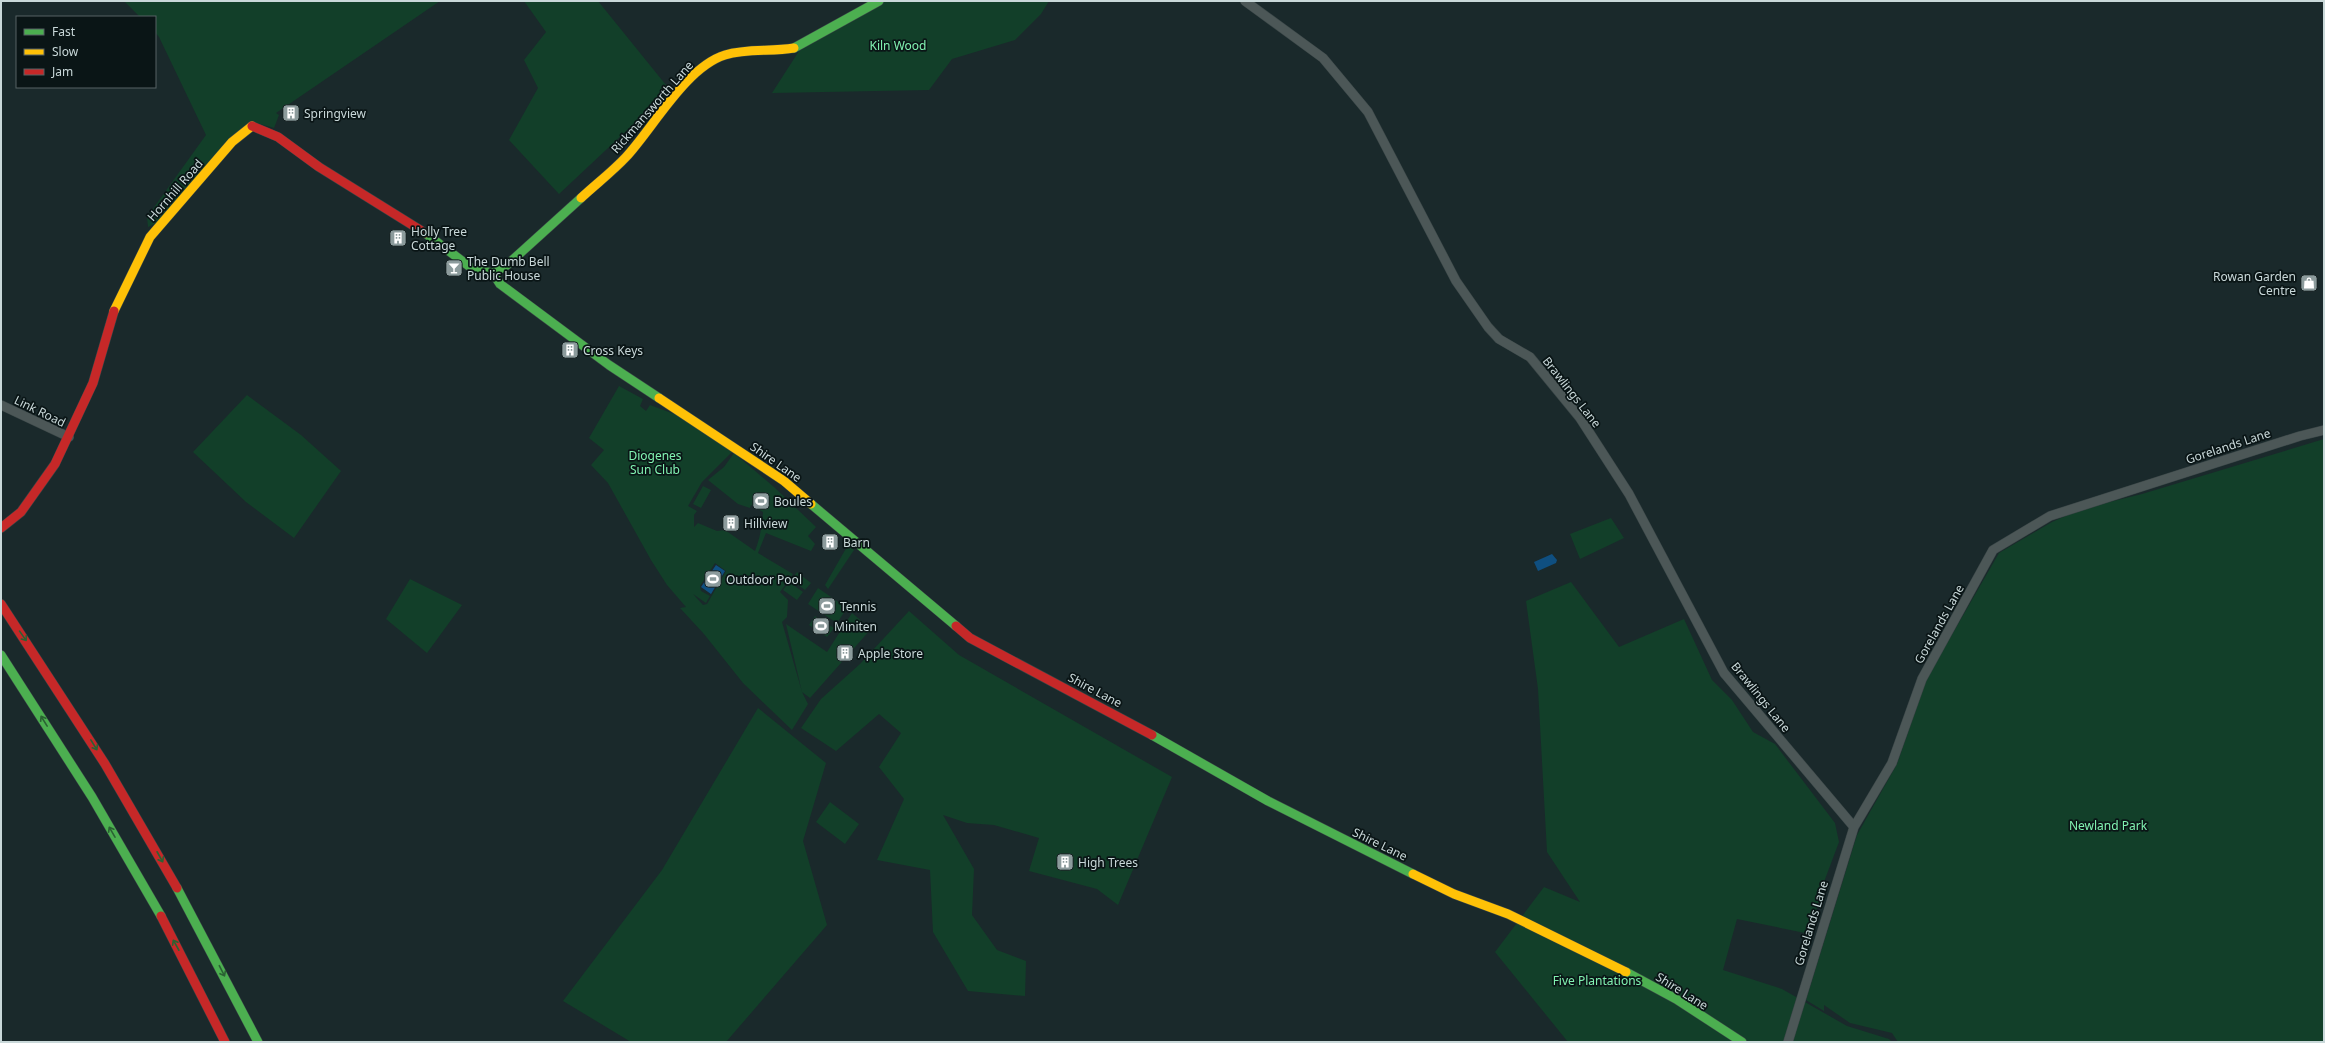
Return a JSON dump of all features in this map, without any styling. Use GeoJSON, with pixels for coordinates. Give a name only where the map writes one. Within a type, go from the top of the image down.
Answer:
{"type":"FeatureCollection","features":[{"type":"Feature","properties":{"kind":"main road","name":"Rickmansworth Lane"},"geometry":{"type":"LineString","coordinates":[[493,273],[507,265],[626,157],[679,91],[704,65],[724,55],[745,51],[775,51],[799,47],[879,1]]}},
{"type":"Feature","properties":{"kind":"main road","name":"Hornhill Road"},"geometry":{"type":"LineString","coordinates":[[1,528],[22,512],[56,464],[93,382],[110,320],[150,237],[232,142],[252,126],[278,137],[320,167],[432,237],[474,270],[493,273]]}},
{"type":"Feature","properties":{"kind":"main road","name":"Shire Lane"},"geometry":{"type":"LineString","coordinates":[[493,273],[500,284],[609,364],[784,481],[970,638],[1132,723],[1268,801],[1454,894],[1508,914],[1589,952],[1676,999],[1742,1042]]}},
{"type":"Feature","properties":{"kind":"main road"},"geometry":{"type":"LineString","coordinates":[[1,604],[80,721],[127,798],[203,934],[258,1042]]}},
{"type":"Feature","properties":{"kind":"main road"},"geometry":{"type":"LineString","coordinates":[[1,656],[85,785],[176,944],[225,1042]]}},
{"type":"Feature","properties":{"kind":"street","name":"Brawlings Lane"},"geometry":{"type":"LineString","coordinates":[[1245,1],[1323,58],[1368,112],[1456,281],[1488,327],[1499,339],[1530,357],[1580,418],[1629,494],[1724,673],[1854,827]]}},
{"type":"Feature","properties":{"kind":"street","name":"Link Road"},"geometry":{"type":"LineString","coordinates":[[1,405],[69,438]]}},
{"type":"Feature","properties":{"kind":"street","name":"Gorelands Lane"},"geometry":{"type":"LineString","coordinates":[[1788,1042],[1854,827],[1892,763],[1922,679],[1993,550],[2050,516],[2300,436],[2324,430]]}},
{"type":"Feature","properties":{"kind":"green space"},"geometry":{"type":"Polygon","coordinates":[[[124,1],[440,1],[276,113],[279,115],[274,128],[250,121],[157,223],[148,227],[147,217],[206,135],[156,33],[156,16],[139,16],[124,1]]]}},
{"type":"Feature","properties":{"kind":"green space"},"geometry":{"type":"Polygon","coordinates":[[[524,1],[598,1],[670,90],[559,194],[509,140],[538,88],[524,60],[546,32],[524,1]]]}},
{"type":"Feature","properties":{"kind":"green space","name":"Kiln Wood"},"geometry":{"type":"Polygon","coordinates":[[[885,1],[1049,1],[1041,14],[1015,40],[952,59],[929,90],[772,93],[799,51],[885,1]]]}},
{"type":"Feature","properties":{"kind":"green space","name":"Diogenes Sun Club"},"geometry":{"type":"Polygon","coordinates":[[[619,386],[643,399],[640,406],[646,411],[650,405],[677,415],[732,452],[702,482],[688,506],[697,511],[694,515],[694,527],[698,523],[717,531],[725,530],[755,551],[763,512],[751,505],[750,508],[738,504],[708,480],[724,467],[734,453],[774,487],[816,527],[808,536],[815,544],[811,551],[766,533],[758,553],[793,574],[780,592],[788,600],[787,617],[782,622],[802,692],[808,704],[792,730],[743,683],[704,634],[680,608],[686,607],[667,585],[651,560],[608,483],[591,465],[604,450],[589,438],[619,386]],[[715,563],[700,586],[701,591],[710,596],[706,603],[693,594],[703,605],[707,604],[726,571],[715,563]]]}},
{"type":"Feature","properties":{"kind":"green space"},"geometry":{"type":"Polygon","coordinates":[[[247,395],[301,435],[341,471],[294,538],[246,502],[193,452],[247,395]]]}},
{"type":"Feature","properties":{"kind":"green space","name":"Newland Park"},"geometry":{"type":"Polygon","coordinates":[[[2324,439],[2324,1042],[1898,1042],[1892,1033],[1850,1023],[1824,1005],[1824,1011],[1806,1000],[1857,835],[1897,764],[1927,678],[1999,553],[2052,522],[2081,509],[2142,494],[2324,439]]]}},
{"type":"Feature","properties":{"kind":"green space"},"geometry":{"type":"Polygon","coordinates":[[[703,486],[711,490],[701,508],[693,504],[703,486]]]}},
{"type":"Feature","properties":{"kind":"green space"},"geometry":{"type":"Polygon","coordinates":[[[1611,518],[1624,538],[1580,559],[1570,534],[1611,518]]]}},
{"type":"Feature","properties":{"kind":"green space"},"geometry":{"type":"Polygon","coordinates":[[[848,545],[854,550],[828,589],[825,585],[848,545]]]}},
{"type":"Feature","properties":{"kind":"green space"},"geometry":{"type":"Polygon","coordinates":[[[797,572],[811,583],[805,590],[791,580],[797,572]]]}},
{"type":"Feature","properties":{"kind":"green space"},"geometry":{"type":"Polygon","coordinates":[[[410,579],[462,605],[427,653],[386,619],[410,579]]]}},
{"type":"Feature","properties":{"kind":"green space"},"geometry":{"type":"Polygon","coordinates":[[[789,582],[803,592],[797,600],[783,590],[789,582]]]}},
{"type":"Feature","properties":{"kind":"green space","name":"Five Plantations"},"geometry":{"type":"Polygon","coordinates":[[[1571,582],[1619,647],[1684,619],[1712,680],[1732,700],[1753,732],[1775,744],[1835,823],[1839,842],[1824,882],[1810,934],[1737,919],[1723,970],[1782,989],[1847,1026],[1889,1039],[1892,1042],[1568,1042],[1495,952],[1544,887],[1580,902],[1547,852],[1538,689],[1526,601],[1571,582]]]}},
{"type":"Feature","properties":{"kind":"green space","name":"Tennis"},"geometry":{"type":"Polygon","coordinates":[[[818,588],[847,608],[837,623],[808,604],[818,588]]]}},
{"type":"Feature","properties":{"kind":"green space"},"geometry":{"type":"Polygon","coordinates":[[[909,611],[959,655],[1172,777],[1118,905],[1097,889],[1029,871],[1039,838],[994,825],[967,823],[943,815],[974,869],[972,915],[997,950],[1026,961],[1025,996],[968,991],[933,932],[930,870],[877,860],[904,799],[879,767],[901,733],[879,714],[836,751],[801,728],[821,699],[860,664],[909,611]]]}},
{"type":"Feature","properties":{"kind":"green space"},"geometry":{"type":"Polygon","coordinates":[[[852,613],[871,629],[810,698],[802,692],[786,624],[827,652],[852,613]]]}},
{"type":"Feature","properties":{"kind":"green space","name":"Miniten"},"geometry":{"type":"Polygon","coordinates":[[[815,616],[834,628],[827,637],[809,625],[815,616]]]}},
{"type":"Feature","properties":{"kind":"green space"},"geometry":{"type":"Polygon","coordinates":[[[758,708],[826,763],[803,841],[827,925],[726,1042],[631,1042],[563,1001],[662,870],[758,708]]]}},
{"type":"Feature","properties":{"kind":"green space"},"geometry":{"type":"Polygon","coordinates":[[[830,802],[859,824],[845,844],[816,822],[830,802]]]}},
{"type":"Feature","properties":{"kind":"water"},"geometry":{"type":"Polygon","coordinates":[[[1552,554],[1557,560],[1556,563],[1538,571],[1534,562],[1552,554]]]}},
{"type":"Feature","properties":{"kind":"water","name":"Outdoor Pool"},"geometry":{"type":"Polygon","coordinates":[[[716,565],[725,571],[711,594],[701,587],[716,565]]]}},
{"type":"Feature","properties":{"kind":"traffic: fast"},"geometry":{"type":"LineString","coordinates":[[794,48],[879,1]]}},
{"type":"Feature","properties":{"kind":"traffic: fast"},"geometry":{"type":"LineString","coordinates":[[425,233],[474,270],[493,273],[507,265],[581,198]]}},
{"type":"Feature","properties":{"kind":"traffic: fast"},"geometry":{"type":"LineString","coordinates":[[493,273],[500,284],[609,365],[659,398]]}},
{"type":"Feature","properties":{"kind":"traffic: fast"},"geometry":{"type":"LineString","coordinates":[[811,504],[956,626]]}},
{"type":"Feature","properties":{"kind":"traffic: fast"},"geometry":{"type":"LineString","coordinates":[[1,655],[92,797],[161,916]]}},
{"type":"Feature","properties":{"kind":"traffic: fast"},"geometry":{"type":"LineString","coordinates":[[1152,735],[1268,801],[1413,874]]}},
{"type":"Feature","properties":{"kind":"traffic: fast"},"geometry":{"type":"LineString","coordinates":[[177,888],[258,1042]]}},
{"type":"Feature","properties":{"kind":"traffic: fast"},"geometry":{"type":"LineString","coordinates":[[1626,972],[1676,999],[1742,1042]]}},
{"type":"Feature","properties":{"kind":"traffic: slow"},"geometry":{"type":"LineString","coordinates":[[581,198],[626,157],[684,85],[697,72],[711,62],[733,53],[794,48]]}},
{"type":"Feature","properties":{"kind":"traffic: slow"},"geometry":{"type":"LineString","coordinates":[[114,311],[150,237],[232,142],[252,126]]}},
{"type":"Feature","properties":{"kind":"traffic: slow"},"geometry":{"type":"LineString","coordinates":[[659,398],[784,481],[811,504]]}},
{"type":"Feature","properties":{"kind":"traffic: slow"},"geometry":{"type":"LineString","coordinates":[[1413,874],[1454,894],[1508,914],[1626,972]]}},
{"type":"Feature","properties":{"kind":"traffic: jam"},"geometry":{"type":"LineString","coordinates":[[252,126],[278,137],[319,167],[425,233]]}},
{"type":"Feature","properties":{"kind":"traffic: jam"},"geometry":{"type":"LineString","coordinates":[[1,528],[21,512],[55,464],[93,383],[114,311]]}},
{"type":"Feature","properties":{"kind":"traffic: jam"},"geometry":{"type":"LineString","coordinates":[[1,604],[105,764],[177,888]]}},
{"type":"Feature","properties":{"kind":"traffic: jam"},"geometry":{"type":"LineString","coordinates":[[956,626],[970,638],[1152,735]]}},
{"type":"Feature","properties":{"kind":"traffic: jam"},"geometry":{"type":"LineString","coordinates":[[161,916],[225,1042]]}},
{"type":"Feature","properties":{"kind":"place","name":"Springview"},"geometry":{"type":"Point","coordinates":[291,113]}},
{"type":"Feature","properties":{"kind":"place","name":"Holly Tree Cottage"},"geometry":{"type":"Point","coordinates":[398,238]}},
{"type":"Feature","properties":{"kind":"place","name":"The Dumb Bell Public House"},"geometry":{"type":"Point","coordinates":[454,268]}},
{"type":"Feature","properties":{"kind":"place","name":"Rowan Garden Centre"},"geometry":{"type":"Point","coordinates":[2309,283]}},
{"type":"Feature","properties":{"kind":"place","name":"Cross Keys"},"geometry":{"type":"Point","coordinates":[570,350]}},
{"type":"Feature","properties":{"kind":"place","name":"Boules"},"geometry":{"type":"Point","coordinates":[761,501]}},
{"type":"Feature","properties":{"kind":"place","name":"Hillview"},"geometry":{"type":"Point","coordinates":[731,523]}},
{"type":"Feature","properties":{"kind":"place","name":"Barn"},"geometry":{"type":"Point","coordinates":[830,542]}},
{"type":"Feature","properties":{"kind":"place","name":"Outdoor Pool"},"geometry":{"type":"Point","coordinates":[713,579]}},
{"type":"Feature","properties":{"kind":"place","name":"Tennis"},"geometry":{"type":"Point","coordinates":[827,606]}},
{"type":"Feature","properties":{"kind":"place","name":"Miniten"},"geometry":{"type":"Point","coordinates":[821,626]}},
{"type":"Feature","properties":{"kind":"place","name":"Apple Store"},"geometry":{"type":"Point","coordinates":[845,653]}},
{"type":"Feature","properties":{"kind":"place","name":"High Trees"},"geometry":{"type":"Point","coordinates":[1065,862]}}]}
